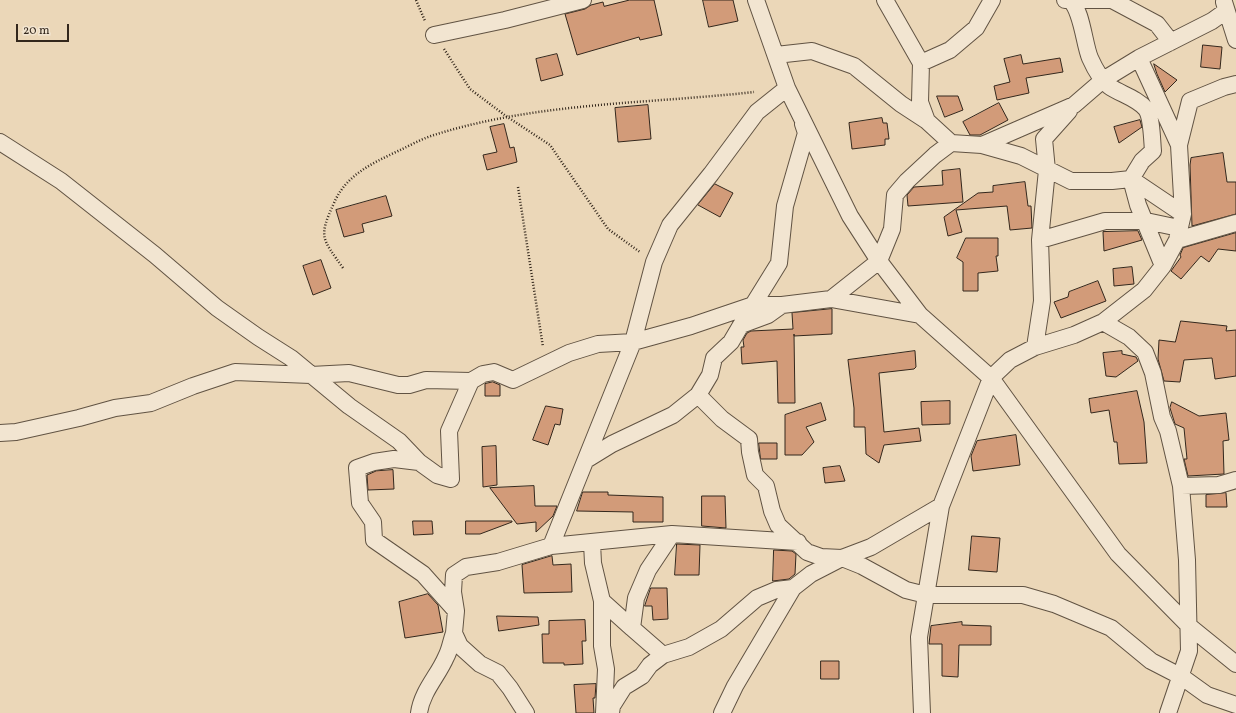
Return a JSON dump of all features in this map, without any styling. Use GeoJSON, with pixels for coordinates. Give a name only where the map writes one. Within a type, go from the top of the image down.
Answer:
{"type":"FeatureCollection","features":[{"type":"Feature","properties":{"kind":"street"},"geometry":{"type":"LineString","coordinates":[[434,35],[505,20],[583,0]]}},
{"type":"Feature","properties":{"kind":"street"},"geometry":{"type":"LineString","coordinates":[[756,0],[788,88],[802,118],[850,216],[879,261],[920,315],[991,378],[1118,554],[1190,626],[1236,664]]}},
{"type":"Feature","properties":{"kind":"street"},"geometry":{"type":"LineString","coordinates":[[885,0],[921,63],[920,102],[927,121]]}},
{"type":"Feature","properties":{"kind":"street"},"geometry":{"type":"LineString","coordinates":[[921,63],[950,50],[976,28],[992,0]]}},
{"type":"Feature","properties":{"kind":"street"},"geometry":{"type":"LineString","coordinates":[[1163,266],[1138,204],[1131,179],[1142,161],[1153,151],[1152,129],[1146,109],[1129,96],[1109,86],[1103,80],[1090,58],[1081,23],[1069,0],[1113,0],[1157,24],[1171,42]]}},
{"type":"Feature","properties":{"kind":"street"},"geometry":{"type":"LineString","coordinates":[[1035,347],[1042,301],[1040,240],[1047,170],[1044,139],[1074,105],[1103,80],[1139,58],[1212,21],[1225,5]]}},
{"type":"Feature","properties":{"kind":"street"},"geometry":{"type":"LineString","coordinates":[[1225,5],[1236,40]]}},
{"type":"Feature","properties":{"kind":"street"},"geometry":{"type":"LineString","coordinates":[[776,55],[812,51],[854,66],[901,104],[927,121],[951,143],[982,145],[1021,156],[1071,181],[1112,181],[1131,179]]}},
{"type":"Feature","properties":{"kind":"street"},"geometry":{"type":"LineString","coordinates":[[1139,58],[1179,145]]}},
{"type":"Feature","properties":{"kind":"street"},"geometry":{"type":"LineString","coordinates":[[922,713],[919,637],[942,506],[991,378],[1010,360],[1035,347],[1074,335],[1103,322],[1144,290],[1163,266],[1180,227],[1179,145],[1190,101],[1224,87],[1236,84]]}},
{"type":"Feature","properties":{"kind":"street"},"geometry":{"type":"LineString","coordinates":[[551,546],[633,342],[654,262],[670,224],[711,174],[757,112],[788,88]]}},
{"type":"Feature","properties":{"kind":"street"},"geometry":{"type":"LineString","coordinates":[[982,145],[1074,105]]}},
{"type":"Feature","properties":{"kind":"street"},"geometry":{"type":"LineString","coordinates":[[753,305],[778,263],[785,206],[806,133],[802,118]]}},
{"type":"Feature","properties":{"kind":"street"},"geometry":{"type":"LineString","coordinates":[[0,142],[61,181],[155,255],[217,308],[258,338],[291,358],[349,406],[399,441],[419,462],[436,475],[451,479],[450,431],[471,381]]}},
{"type":"Feature","properties":{"kind":"street"},"geometry":{"type":"LineString","coordinates":[[831,299],[879,261],[892,229],[895,194],[935,155],[951,143]]}},
{"type":"Feature","properties":{"kind":"street"},"geometry":{"type":"LineString","coordinates":[[1131,179],[1180,227]]}},
{"type":"Feature","properties":{"kind":"street"},"geometry":{"type":"LineString","coordinates":[[1040,240],[1105,221],[1146,221],[1180,227],[1236,223]]}},
{"type":"Feature","properties":{"kind":"street"},"geometry":{"type":"LineString","coordinates":[[0,433],[16,432],[79,418],[115,408],[151,403],[192,386],[235,372],[311,375],[348,373],[398,385],[409,385],[426,380],[471,381],[483,374],[494,372],[513,380],[569,353],[598,344],[633,342],[691,326],[753,305],[782,304],[831,299],[920,315]]}},
{"type":"Feature","properties":{"kind":"street"},"geometry":{"type":"LineString","coordinates":[[586,460],[612,444],[673,415],[698,395],[710,375],[714,358],[731,342],[741,325],[768,315],[782,304]]}},
{"type":"Feature","properties":{"kind":"street"},"geometry":{"type":"LineString","coordinates":[[1103,322],[1129,338],[1145,352],[1153,373],[1162,418],[1168,431],[1180,486],[1190,626],[1189,651],[1182,677],[1168,713]]}},
{"type":"Feature","properties":{"kind":"street"},"geometry":{"type":"LineString","coordinates":[[698,395],[722,419],[749,439],[750,452],[756,474],[766,486],[772,511],[778,524],[807,552],[822,558],[842,558],[862,566],[906,590],[926,595],[1022,595],[1054,604],[1111,628],[1151,661],[1182,677],[1207,695],[1236,705]]}},
{"type":"Feature","properties":{"kind":"street"},"geometry":{"type":"LineString","coordinates":[[419,462],[394,459],[374,462],[358,468],[360,503],[373,522],[374,540],[423,574],[456,611]]}},
{"type":"Feature","properties":{"kind":"street"},"geometry":{"type":"LineString","coordinates":[[1180,486],[1219,484],[1236,480]]}},
{"type":"Feature","properties":{"kind":"street"},"geometry":{"type":"LineString","coordinates":[[722,713],[735,686],[793,588],[810,574],[842,558],[871,547],[942,506]]}},
{"type":"Feature","properties":{"kind":"street"},"geometry":{"type":"LineString","coordinates":[[419,713],[420,704],[433,678],[446,657],[454,633],[456,611],[453,592],[454,575],[466,567],[498,562],[551,546],[672,534],[798,542]]}},
{"type":"Feature","properties":{"kind":"street"},"geometry":{"type":"LineString","coordinates":[[632,628],[636,598],[648,570],[672,534]]}},
{"type":"Feature","properties":{"kind":"street"},"geometry":{"type":"LineString","coordinates":[[592,543],[593,563],[602,601],[602,646],[606,669],[604,713]]}},
{"type":"Feature","properties":{"kind":"street"},"geometry":{"type":"LineString","coordinates":[[611,713],[612,706],[624,687],[642,676],[650,665],[663,655],[689,648],[721,629],[757,598],[776,590],[793,588]]}},
{"type":"Feature","properties":{"kind":"street"},"geometry":{"type":"LineString","coordinates":[[602,601],[663,655]]}},
{"type":"Feature","properties":{"kind":"street"},"geometry":{"type":"LineString","coordinates":[[454,633],[460,646],[480,664],[498,673],[526,713]]}},
{"type":"Feature","properties":{"kind":"path"},"geometry":{"type":"LineString","coordinates":[[470,89],[506,116],[550,145],[608,229],[654,262]]}},
{"type":"Feature","properties":{"kind":"path"},"geometry":{"type":"LineString","coordinates":[[343,268],[325,242],[324,224],[340,190],[368,165],[432,135],[506,116],[616,102],[691,99],[758,92]]}},
{"type":"Feature","properties":{"kind":"path"},"geometry":{"type":"LineString","coordinates":[[518,188],[546,365]]}},
{"type":"Feature","properties":{"kind":"building"},"geometry":{"type":"Polygon","coordinates":[[[630,0],[654,0],[662,35],[640,40],[639,37],[577,55],[565,14],[585,9],[591,5],[603,2],[604,6],[630,0]]]}},
{"type":"Feature","properties":{"kind":"building"},"geometry":{"type":"Polygon","coordinates":[[[703,0],[733,0],[738,21],[709,27],[703,0]]]}},
{"type":"Feature","properties":{"kind":"building"},"geometry":{"type":"Polygon","coordinates":[[[1203,45],[1222,47],[1220,69],[1201,67],[1203,45]]]}},
{"type":"Feature","properties":{"kind":"building"},"geometry":{"type":"Polygon","coordinates":[[[557,54],[563,75],[541,81],[536,59],[557,54]]]}},
{"type":"Feature","properties":{"kind":"building"},"geometry":{"type":"Polygon","coordinates":[[[1021,55],[1023,64],[1060,58],[1063,72],[1026,78],[1029,93],[997,100],[994,86],[1010,82],[1004,59],[1021,55]]]}},
{"type":"Feature","properties":{"kind":"building"},"geometry":{"type":"Polygon","coordinates":[[[1154,64],[1177,80],[1165,92],[1157,74],[1154,64]]]}},
{"type":"Feature","properties":{"kind":"building"},"geometry":{"type":"Polygon","coordinates":[[[937,96],[958,96],[963,110],[945,117],[937,96]]]}},
{"type":"Feature","properties":{"kind":"building"},"geometry":{"type":"Polygon","coordinates":[[[999,103],[1008,120],[980,135],[970,135],[963,122],[999,103]]]}},
{"type":"Feature","properties":{"kind":"building"},"geometry":{"type":"Polygon","coordinates":[[[648,105],[651,139],[618,142],[615,108],[648,105]]]}},
{"type":"Feature","properties":{"kind":"building"},"geometry":{"type":"Polygon","coordinates":[[[882,118],[883,123],[887,123],[889,139],[885,139],[885,145],[852,149],[849,123],[882,118]]]}},
{"type":"Feature","properties":{"kind":"building"},"geometry":{"type":"Polygon","coordinates":[[[1140,120],[1142,127],[1119,143],[1114,127],[1140,120]]]}},
{"type":"Feature","properties":{"kind":"building"},"geometry":{"type":"Polygon","coordinates":[[[504,124],[510,148],[514,147],[517,162],[487,170],[483,155],[497,152],[490,127],[504,124]]]}},
{"type":"Feature","properties":{"kind":"building"},"geometry":{"type":"Polygon","coordinates":[[[1223,153],[1227,182],[1236,182],[1236,214],[1192,226],[1191,158],[1223,153]]]}},
{"type":"Feature","properties":{"kind":"building"},"geometry":{"type":"Polygon","coordinates":[[[960,169],[963,202],[908,206],[907,195],[914,187],[943,185],[942,171],[960,169]]]}},
{"type":"Feature","properties":{"kind":"building"},"geometry":{"type":"Polygon","coordinates":[[[1025,182],[1028,206],[1031,206],[1032,228],[1010,230],[1007,206],[956,210],[962,232],[948,236],[944,217],[978,193],[993,192],[993,186],[1025,182]]]}},
{"type":"Feature","properties":{"kind":"building"},"geometry":{"type":"Polygon","coordinates":[[[715,184],[733,193],[720,217],[698,205],[715,184]]]}},
{"type":"Feature","properties":{"kind":"building"},"geometry":{"type":"Polygon","coordinates":[[[386,196],[392,216],[362,224],[364,232],[344,237],[336,210],[386,196]]]}},
{"type":"Feature","properties":{"kind":"building"},"geometry":{"type":"Polygon","coordinates":[[[1138,231],[1142,240],[1104,251],[1103,232],[1138,231]]]}},
{"type":"Feature","properties":{"kind":"building"},"geometry":{"type":"Polygon","coordinates":[[[1236,233],[1236,251],[1218,249],[1209,262],[1201,256],[1181,279],[1171,271],[1181,257],[1180,255],[1183,248],[1236,233]]]}},
{"type":"Feature","properties":{"kind":"building"},"geometry":{"type":"Polygon","coordinates":[[[966,238],[998,238],[998,256],[996,256],[998,271],[978,273],[978,291],[963,291],[963,262],[957,258],[966,238]]]}},
{"type":"Feature","properties":{"kind":"building"},"geometry":{"type":"Polygon","coordinates":[[[321,260],[331,288],[313,295],[303,266],[321,260]]]}},
{"type":"Feature","properties":{"kind":"building"},"geometry":{"type":"Polygon","coordinates":[[[1132,267],[1134,284],[1114,286],[1113,269],[1132,267]]]}},
{"type":"Feature","properties":{"kind":"building"},"geometry":{"type":"Polygon","coordinates":[[[1098,281],[1106,301],[1061,318],[1054,302],[1068,297],[1069,292],[1098,281]]]}},
{"type":"Feature","properties":{"kind":"building"},"geometry":{"type":"Polygon","coordinates":[[[832,309],[832,334],[794,336],[795,403],[778,403],[777,361],[742,364],[741,347],[744,347],[743,340],[747,333],[751,331],[793,329],[792,313],[832,309]]]}},
{"type":"Feature","properties":{"kind":"building"},"geometry":{"type":"Polygon","coordinates":[[[1181,321],[1227,326],[1226,331],[1236,330],[1236,376],[1215,379],[1212,358],[1184,360],[1180,382],[1164,381],[1158,359],[1159,340],[1175,342],[1181,321]]]}},
{"type":"Feature","properties":{"kind":"building"},"geometry":{"type":"Polygon","coordinates":[[[915,351],[916,367],[914,369],[879,373],[884,432],[919,428],[921,441],[884,445],[879,463],[866,454],[865,427],[854,427],[854,408],[848,360],[915,351]]]}},
{"type":"Feature","properties":{"kind":"building"},"geometry":{"type":"Polygon","coordinates":[[[1122,351],[1122,354],[1136,357],[1138,361],[1116,377],[1106,376],[1103,353],[1122,351]]]}},
{"type":"Feature","properties":{"kind":"building"},"geometry":{"type":"Polygon","coordinates":[[[493,382],[500,385],[500,396],[485,396],[485,384],[493,382]]]}},
{"type":"Feature","properties":{"kind":"building"},"geometry":{"type":"Polygon","coordinates":[[[1137,391],[1144,422],[1147,463],[1119,464],[1117,442],[1114,442],[1109,410],[1091,413],[1089,399],[1137,391]]]}},
{"type":"Feature","properties":{"kind":"building"},"geometry":{"type":"Polygon","coordinates":[[[950,401],[950,424],[922,425],[921,402],[950,401]]]}},
{"type":"Feature","properties":{"kind":"building"},"geometry":{"type":"Polygon","coordinates":[[[1172,402],[1199,416],[1226,413],[1229,440],[1223,441],[1224,474],[1188,476],[1184,459],[1187,459],[1184,428],[1175,424],[1170,408],[1172,402]]]}},
{"type":"Feature","properties":{"kind":"building"},"geometry":{"type":"Polygon","coordinates":[[[821,403],[826,420],[806,427],[814,442],[802,455],[785,455],[785,415],[821,403]]]}},
{"type":"Feature","properties":{"kind":"building"},"geometry":{"type":"Polygon","coordinates":[[[546,406],[563,409],[560,425],[555,424],[548,445],[533,440],[546,406]]]}},
{"type":"Feature","properties":{"kind":"building"},"geometry":{"type":"Polygon","coordinates":[[[1016,435],[1020,465],[973,471],[971,456],[977,441],[1016,435]]]}},
{"type":"Feature","properties":{"kind":"building"},"geometry":{"type":"Polygon","coordinates":[[[759,443],[777,443],[777,459],[761,459],[759,443]]]}},
{"type":"Feature","properties":{"kind":"building"},"geometry":{"type":"Polygon","coordinates":[[[496,446],[497,485],[483,487],[482,447],[496,446]]]}},
{"type":"Feature","properties":{"kind":"building"},"geometry":{"type":"Polygon","coordinates":[[[840,466],[845,481],[825,483],[823,468],[840,466]]]}},
{"type":"Feature","properties":{"kind":"building"},"geometry":{"type":"Polygon","coordinates":[[[393,470],[394,489],[368,490],[367,475],[376,471],[393,470]]]}},
{"type":"Feature","properties":{"kind":"building"},"geometry":{"type":"Polygon","coordinates":[[[534,486],[535,506],[557,506],[553,516],[536,532],[536,522],[517,524],[490,488],[534,486]]]}},
{"type":"Feature","properties":{"kind":"building"},"geometry":{"type":"Polygon","coordinates":[[[583,492],[608,492],[608,495],[663,497],[663,522],[633,522],[633,512],[577,511],[583,492]]]}},
{"type":"Feature","properties":{"kind":"building"},"geometry":{"type":"Polygon","coordinates":[[[1226,493],[1227,507],[1206,507],[1206,495],[1226,493]]]}},
{"type":"Feature","properties":{"kind":"building"},"geometry":{"type":"Polygon","coordinates":[[[702,496],[725,496],[726,528],[702,526],[702,496]]]}},
{"type":"Feature","properties":{"kind":"building"},"geometry":{"type":"Polygon","coordinates":[[[413,521],[432,521],[433,534],[414,535],[413,521]]]}},
{"type":"Feature","properties":{"kind":"building"},"geometry":{"type":"Polygon","coordinates":[[[466,521],[512,522],[480,534],[466,534],[466,521]]]}},
{"type":"Feature","properties":{"kind":"building"},"geometry":{"type":"Polygon","coordinates":[[[972,536],[1000,538],[997,572],[969,570],[972,536]]]}},
{"type":"Feature","properties":{"kind":"building"},"geometry":{"type":"Polygon","coordinates":[[[677,544],[700,545],[699,575],[675,575],[677,544]]]}},
{"type":"Feature","properties":{"kind":"building"},"geometry":{"type":"Polygon","coordinates":[[[774,550],[792,551],[796,554],[795,574],[789,579],[773,581],[774,550]]]}},
{"type":"Feature","properties":{"kind":"building"},"geometry":{"type":"Polygon","coordinates":[[[552,556],[553,565],[571,564],[572,592],[524,593],[522,565],[552,556]]]}},
{"type":"Feature","properties":{"kind":"building"},"geometry":{"type":"Polygon","coordinates":[[[651,588],[667,588],[668,619],[653,620],[652,606],[645,606],[651,588]]]}},
{"type":"Feature","properties":{"kind":"building"},"geometry":{"type":"Polygon","coordinates":[[[428,594],[438,605],[443,632],[405,638],[399,602],[428,594]]]}},
{"type":"Feature","properties":{"kind":"building"},"geometry":{"type":"Polygon","coordinates":[[[497,616],[538,617],[539,625],[499,631],[497,616]]]}},
{"type":"Feature","properties":{"kind":"building"},"geometry":{"type":"Polygon","coordinates":[[[585,620],[586,641],[582,641],[583,664],[564,665],[564,663],[543,663],[542,634],[549,634],[549,621],[585,620]]]}},
{"type":"Feature","properties":{"kind":"building"},"geometry":{"type":"Polygon","coordinates":[[[962,622],[962,625],[991,626],[991,645],[959,645],[958,677],[942,676],[942,644],[929,644],[931,626],[962,622]]]}},
{"type":"Feature","properties":{"kind":"building"},"geometry":{"type":"Polygon","coordinates":[[[821,661],[839,661],[839,679],[821,679],[821,661]]]}},
{"type":"Feature","properties":{"kind":"building"},"geometry":{"type":"Polygon","coordinates":[[[596,684],[595,698],[593,698],[594,713],[576,713],[574,685],[596,684]]]}}]}
